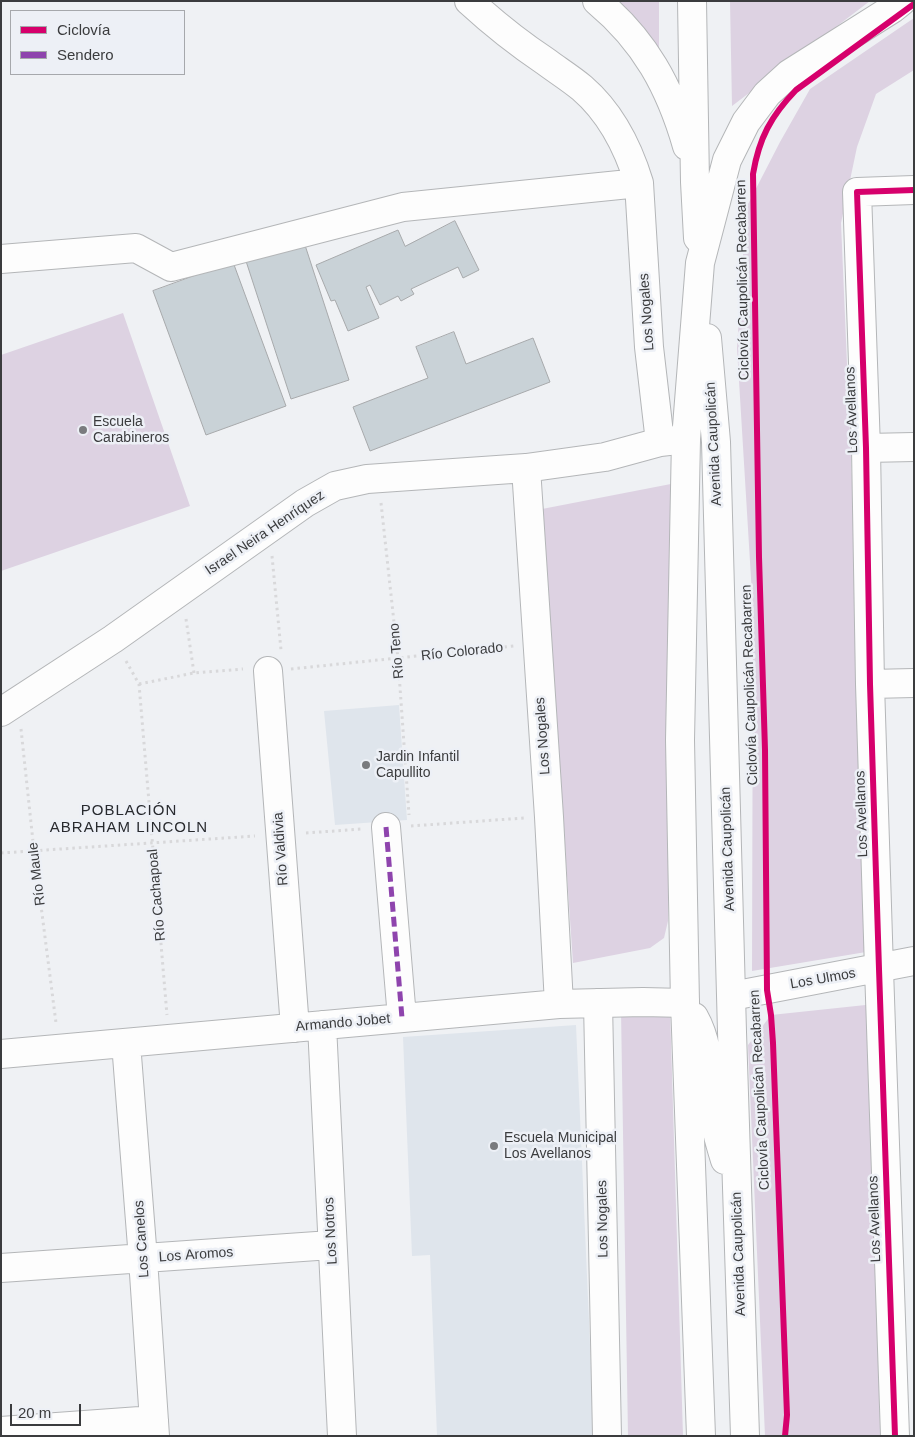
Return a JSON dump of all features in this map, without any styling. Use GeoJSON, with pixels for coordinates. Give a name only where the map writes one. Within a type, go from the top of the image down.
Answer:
{"type":"FeatureCollection","features":[{"type":"Feature","properties":{"kind":"street","name":"Los Nogales"},"geometry":{"type":"LineString","coordinates":[[470,1],[507,34],[583,89],[600,107],[624,144],[639,183],[649,347],[673,440]]}},
{"type":"Feature","properties":{"kind":"street"},"geometry":{"type":"LineString","coordinates":[[597,1],[631,32],[660,76],[682,129],[696,182]]}},
{"type":"Feature","properties":{"kind":"street","name":"Avenida Caupolicán"},"geometry":{"type":"LineString","coordinates":[[692,1],[696,182],[700,263],[716,442],[745,1436]]}},
{"type":"Feature","properties":{"kind":"street"},"geometry":{"type":"LineString","coordinates":[[700,263],[727,160],[746,122],[766,94],[789,74],[902,1]]}},
{"type":"Feature","properties":{"kind":"street"},"geometry":{"type":"LineString","coordinates":[[1,259],[136,248],[171,267],[403,207],[639,183]]}},
{"type":"Feature","properties":{"kind":"street","name":"Los Avellanos"},"geometry":{"type":"LineString","coordinates":[[896,1436],[870,684],[866,448],[857,192],[914,190]]}},
{"type":"Feature","properties":{"kind":"street","name":"Avenida Caupolicán"},"geometry":{"type":"LineString","coordinates":[[700,263],[673,440],[685,1003],[701,1436]]}},
{"type":"Feature","properties":{"kind":"street","name":"Israel Neira Henríquez"},"geometry":{"type":"LineString","coordinates":[[10,706],[113,639],[305,503],[335,486],[378,478],[526,468],[606,457],[673,440]]}},
{"type":"Feature","properties":{"kind":"street"},"geometry":{"type":"LineString","coordinates":[[866,448],[914,447]]}},
{"type":"Feature","properties":{"kind":"street","name":"Los Nogales"},"geometry":{"type":"LineString","coordinates":[[526,468],[549,817],[559,1004]]}},
{"type":"Feature","properties":{"kind":"street","name":"Río Valdivia"},"geometry":{"type":"LineString","coordinates":[[276,670],[295,1028]]}},
{"type":"Feature","properties":{"kind":"street"},"geometry":{"type":"LineString","coordinates":[[870,684],[914,683]]}},
{"type":"Feature","properties":{"kind":"street"},"geometry":{"type":"LineString","coordinates":[[397,822],[402,1018]]}},
{"type":"Feature","properties":{"kind":"street","name":"Los Ulmos"},"geometry":{"type":"LineString","coordinates":[[732,996],[914,961]]}},
{"type":"Feature","properties":{"kind":"street","name":"Los Nogales"},"geometry":{"type":"LineString","coordinates":[[598,1003],[607,1436]]}},
{"type":"Feature","properties":{"kind":"street"},"geometry":{"type":"LineString","coordinates":[[685,1003],[700,1028],[709,1062],[714,1113],[722,1152],[738,1204]]}},
{"type":"Feature","properties":{"kind":"street","name":"Armando Jobet"},"geometry":{"type":"LineString","coordinates":[[1,1054],[559,1004],[685,1003]]}},
{"type":"Feature","properties":{"kind":"street","name":"Los Notros"},"geometry":{"type":"LineString","coordinates":[[322,1025],[331,1245],[342,1436]]}},
{"type":"Feature","properties":{"kind":"street","name":"Los Canelos"},"geometry":{"type":"LineString","coordinates":[[126,1043],[154,1428]]}},
{"type":"Feature","properties":{"kind":"street","name":"Los Aromos"},"geometry":{"type":"LineString","coordinates":[[1,1268],[331,1245]]}},
{"type":"Feature","properties":{"kind":"street"},"geometry":{"type":"LineString","coordinates":[[1,1431],[154,1428]]}},
{"type":"Feature","properties":{"kind":"path"},"geometry":{"type":"LineString","coordinates":[[269,528],[276,670]]}},
{"type":"Feature","properties":{"kind":"path"},"geometry":{"type":"LineString","coordinates":[[182,591],[194,673]]}},
{"type":"Feature","properties":{"kind":"shaded area"},"geometry":{"type":"Polygon","coordinates":[[[608,1],[659,1],[659,57],[608,1]]]}},
{"type":"Feature","properties":{"kind":"shaded area"},"geometry":{"type":"Polygon","coordinates":[[[730,1],[870,1],[732,106],[730,1]]]}},
{"type":"Feature","properties":{"kind":"shaded area"},"geometry":{"type":"Polygon","coordinates":[[[914,18],[914,70],[876,94],[857,147],[841,223],[872,951],[752,971],[753,611],[737,348],[746,208],[810,89],[914,18]]]}},
{"type":"Feature","properties":{"kind":"shaded area","name":"Escuela Carabineros"},"geometry":{"type":"Polygon","coordinates":[[[123,313],[190,506],[1,571],[1,355],[123,313]]]}},
{"type":"Feature","properties":{"kind":"shaded area"},"geometry":{"type":"Polygon","coordinates":[[[676,483],[668,921],[664,938],[650,948],[573,963],[542,509],[676,483]]]}},
{"type":"Feature","properties":{"kind":"shaded area","name":"Jardin Infantil Capullito"},"geometry":{"type":"Polygon","coordinates":[[[399,705],[407,820],[335,825],[324,711],[399,705]]]}},
{"type":"Feature","properties":{"kind":"shaded area"},"geometry":{"type":"Polygon","coordinates":[[[875,1004],[880,1436],[765,1436],[748,1045],[771,1015],[875,1004]]]}},
{"type":"Feature","properties":{"kind":"shaded area"},"geometry":{"type":"Polygon","coordinates":[[[670,1009],[683,1436],[628,1436],[621,1011],[670,1009]]]}},
{"type":"Feature","properties":{"kind":"shaded area","name":"Escuela Municipal Los Avellanos"},"geometry":{"type":"Polygon","coordinates":[[[576,1025],[594,1436],[437,1436],[430,1255],[412,1256],[403,1037],[576,1025]]]}},
{"type":"Feature","properties":{"kind":"building"},"geometry":{"type":"Polygon","coordinates":[[[455,221],[479,270],[463,278],[458,267],[411,289],[414,294],[401,301],[398,296],[380,305],[370,285],[366,287],[379,318],[348,331],[335,300],[331,301],[316,265],[398,230],[405,246],[455,221]]]}},
{"type":"Feature","properties":{"kind":"building"},"geometry":{"type":"Polygon","coordinates":[[[303,239],[349,380],[291,399],[245,258],[303,239]]]}},
{"type":"Feature","properties":{"kind":"building"},"geometry":{"type":"Polygon","coordinates":[[[233,262],[286,406],[206,435],[153,291],[233,262]]]}},
{"type":"Feature","properties":{"kind":"building"},"geometry":{"type":"Polygon","coordinates":[[[454,332],[466,364],[533,338],[550,382],[370,451],[353,407],[428,378],[416,347],[454,332]]]}},
{"type":"Feature","properties":{"kind":"marked path"},"geometry":{"type":"LineString","coordinates":[[386,827],[402,1018]]}},
{"type":"Feature","properties":{"kind":"cycle path","name":"Ciclovía Caupolicán Recabarren"},"geometry":{"type":"LineString","coordinates":[[785,1436],[787,1415],[773,1043],[767,990],[765,750],[759,557],[753,174],[759,149],[767,128],[796,90],[914,4]]}},
{"type":"Feature","properties":{"kind":"cycle path"},"geometry":{"type":"LineString","coordinates":[[895,1436],[870,684],[866,448],[857,192],[914,190]]}},
{"type":"Feature","properties":{"kind":"place","name":"Escuela Carabineros"},"geometry":{"type":"Point","coordinates":[83,430]}},
{"type":"Feature","properties":{"kind":"place","name":"Jardin Infantil Capullito"},"geometry":{"type":"Point","coordinates":[366,765]}},
{"type":"Feature","properties":{"kind":"place","name":"Escuela Municipal Los Avellanos"},"geometry":{"type":"Point","coordinates":[494,1146]}},
{"type":"Feature","properties":{"kind":"district","name":"POBLACIÓN ABRAHAM LINCOLN"},"geometry":{"type":"Point","coordinates":[129,820]}}]}
